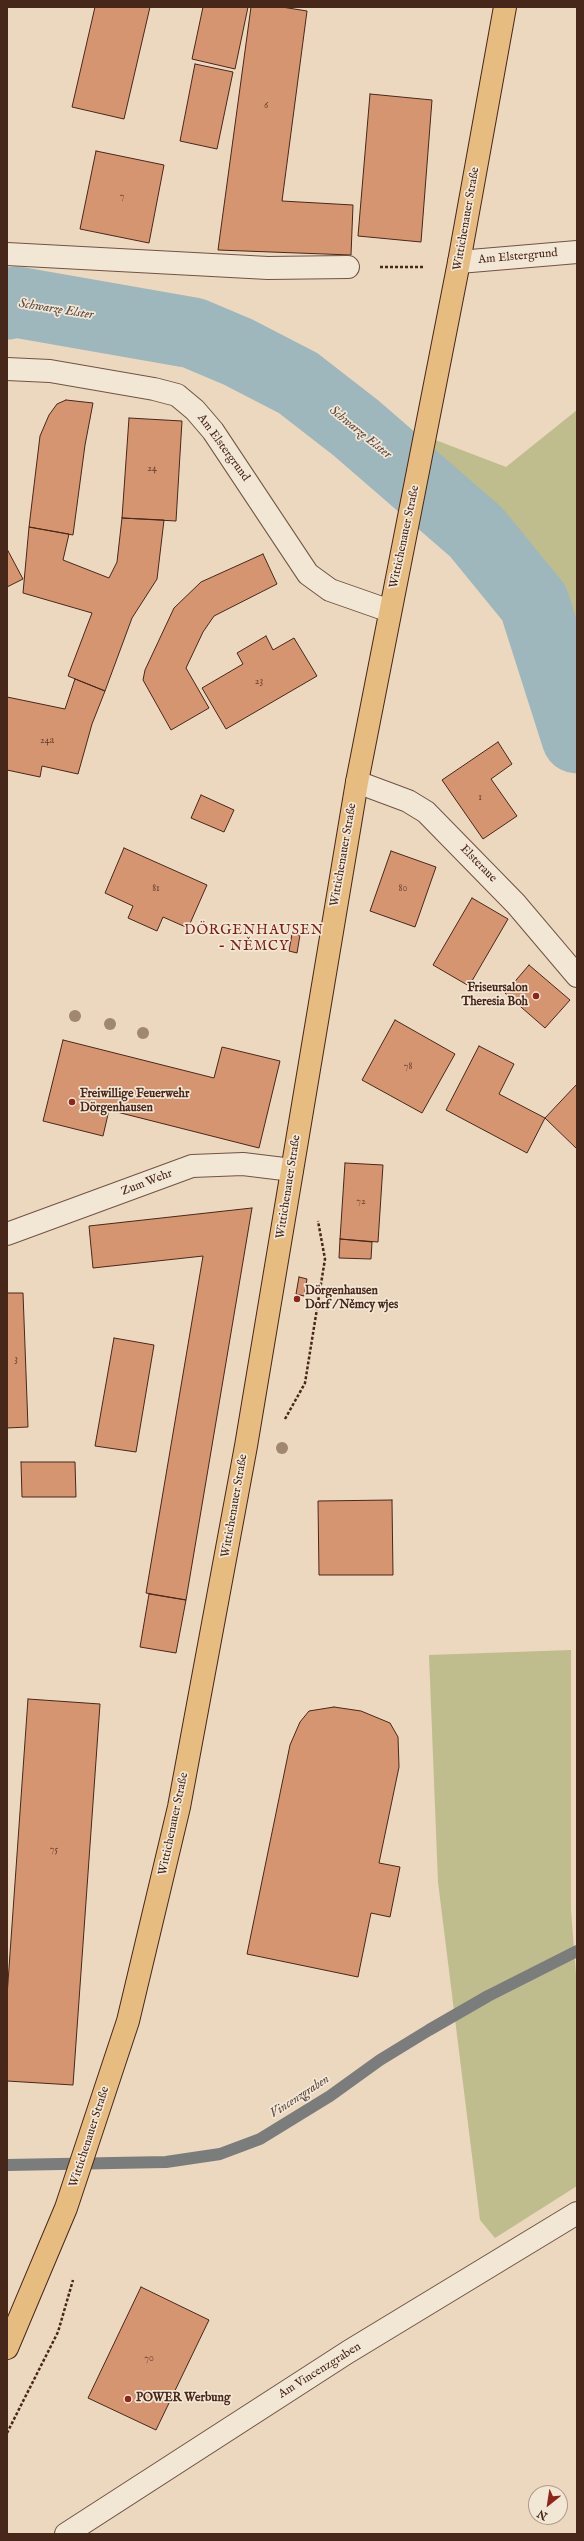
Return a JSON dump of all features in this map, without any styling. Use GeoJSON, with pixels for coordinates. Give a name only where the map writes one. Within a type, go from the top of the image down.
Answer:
{"type":"FeatureCollection","features":[{"type":"Feature","properties":{"kind":"main road","name":"Wittichenauer Straße"},"geometry":{"type":"LineString","coordinates":[[7,2348],[66,2208],[128,2021],[179,1807],[246,1446],[357,782],[459,262],[504,7]]}},
{"type":"Feature","properties":{"kind":"street","name":"Am Elstergrund"},"geometry":{"type":"LineString","coordinates":[[459,262],[577,252]]}},
{"type":"Feature","properties":{"kind":"street"},"geometry":{"type":"LineString","coordinates":[[7,254],[268,268],[348,267]]}},
{"type":"Feature","properties":{"kind":"street","name":"Am Elstergrund"},"geometry":{"type":"LineString","coordinates":[[7,369],[50,371],[154,389],[177,395],[195,410],[214,431],[308,574],[330,590],[390,612]]}},
{"type":"Feature","properties":{"kind":"street","name":"Elsteraue"},"geometry":{"type":"LineString","coordinates":[[357,782],[408,801],[426,812],[516,904],[577,976]]}},
{"type":"Feature","properties":{"kind":"street","name":"Zum Wehr"},"geometry":{"type":"LineString","coordinates":[[7,1234],[192,1166],[243,1164],[292,1170]]}},
{"type":"Feature","properties":{"kind":"street","name":"Am Vincenzgraben"},"geometry":{"type":"LineString","coordinates":[[66,2534],[348,2352],[577,2214]]}},
{"type":"Feature","properties":{"kind":"path"},"geometry":{"type":"LineString","coordinates":[[348,267],[426,267],[459,262]]}},
{"type":"Feature","properties":{"kind":"path"},"geometry":{"type":"LineString","coordinates":[[7,2433],[58,2332],[73,2276]]}},
{"type":"Feature","properties":{"kind":"shaded area"},"geometry":{"type":"Polygon","coordinates":[[[577,410],[577,738],[534,603],[476,532],[415,484],[425,436],[506,467],[577,410]]]}},
{"type":"Feature","properties":{"kind":"shaded area"},"geometry":{"type":"Polygon","coordinates":[[[571,1650],[571,1910],[577,1988],[577,2186],[495,2238],[480,2220],[438,1882],[429,1655],[571,1650]]]}},
{"type":"Feature","properties":{"kind":"building"},"geometry":{"type":"Polygon","coordinates":[[[95,7],[150,7],[124,119],[72,107],[95,7]]]}},
{"type":"Feature","properties":{"kind":"building"},"geometry":{"type":"Polygon","coordinates":[[[203,7],[248,7],[235,69],[192,59],[203,7]]]}},
{"type":"Feature","properties":{"kind":"building"},"geometry":{"type":"Polygon","coordinates":[[[251,7],[282,7],[307,11],[282,201],[353,205],[351,255],[218,250],[251,7]]]}},
{"type":"Feature","properties":{"kind":"building"},"geometry":{"type":"Polygon","coordinates":[[[195,64],[233,72],[217,149],[180,141],[195,64]]]}},
{"type":"Feature","properties":{"kind":"building"},"geometry":{"type":"Polygon","coordinates":[[[370,94],[432,100],[421,242],[358,236],[370,94]]]}},
{"type":"Feature","properties":{"kind":"building"},"geometry":{"type":"Polygon","coordinates":[[[96,151],[164,165],[149,243],[80,229],[96,151]]]}},
{"type":"Feature","properties":{"kind":"building"},"geometry":{"type":"Polygon","coordinates":[[[66,400],[93,403],[85,445],[73,535],[29,527],[40,436],[49,415],[57,404],[66,400]]]}},
{"type":"Feature","properties":{"kind":"building"},"geometry":{"type":"Polygon","coordinates":[[[129,418],[182,421],[176,521],[122,518],[129,418]]]}},
{"type":"Feature","properties":{"kind":"building"},"geometry":{"type":"Polygon","coordinates":[[[122,518],[164,520],[157,579],[132,618],[105,691],[68,676],[92,613],[23,593],[29,527],[69,534],[63,560],[109,578],[117,562],[122,518]]]}},
{"type":"Feature","properties":{"kind":"building"},"geometry":{"type":"Polygon","coordinates":[[[7,549],[23,579],[7,587],[7,549]]]}},
{"type":"Feature","properties":{"kind":"building"},"geometry":{"type":"Polygon","coordinates":[[[263,554],[277,584],[214,616],[203,632],[186,668],[209,708],[171,730],[143,680],[145,670],[174,608],[201,582],[263,554]]]}},
{"type":"Feature","properties":{"kind":"building"},"geometry":{"type":"Polygon","coordinates":[[[266,636],[273,650],[294,638],[317,676],[226,729],[202,688],[243,664],[237,653],[266,636]]]}},
{"type":"Feature","properties":{"kind":"building"},"geometry":{"type":"Polygon","coordinates":[[[75,679],[105,691],[92,724],[78,774],[42,766],[40,777],[7,770],[7,697],[65,709],[75,679]]]}},
{"type":"Feature","properties":{"kind":"building"},"geometry":{"type":"Polygon","coordinates":[[[498,742],[512,764],[491,779],[517,816],[483,839],[442,780],[498,742]]]}},
{"type":"Feature","properties":{"kind":"building"},"geometry":{"type":"Polygon","coordinates":[[[201,795],[234,810],[224,832],[191,818],[201,795]]]}},
{"type":"Feature","properties":{"kind":"building"},"geometry":{"type":"Polygon","coordinates":[[[124,848],[207,885],[188,928],[163,917],[157,931],[128,918],[133,906],[105,893],[124,848]]]}},
{"type":"Feature","properties":{"kind":"building"},"geometry":{"type":"Polygon","coordinates":[[[391,851],[436,867],[415,927],[370,911],[391,851]]]}},
{"type":"Feature","properties":{"kind":"building"},"geometry":{"type":"Polygon","coordinates":[[[472,898],[508,919],[469,986],[433,965],[472,898]]]}},
{"type":"Feature","properties":{"kind":"building"},"geometry":{"type":"Polygon","coordinates":[[[292,934],[300,935],[297,953],[289,951],[292,934]]]}},
{"type":"Feature","properties":{"kind":"building"},"geometry":{"type":"Polygon","coordinates":[[[529,965],[570,1000],[545,1028],[505,993],[529,965]]]}},
{"type":"Feature","properties":{"kind":"building"},"geometry":{"type":"Polygon","coordinates":[[[395,1020],[455,1054],[422,1113],[362,1080],[395,1020]]]}},
{"type":"Feature","properties":{"kind":"building"},"geometry":{"type":"Polygon","coordinates":[[[63,1040],[214,1078],[222,1047],[280,1061],[259,1148],[109,1110],[103,1136],[43,1121],[63,1040]]]}},
{"type":"Feature","properties":{"kind":"building"},"geometry":{"type":"Polygon","coordinates":[[[479,1046],[514,1064],[499,1094],[545,1118],[527,1153],[446,1110],[479,1046]]]}},
{"type":"Feature","properties":{"kind":"building"},"geometry":{"type":"Polygon","coordinates":[[[577,1084],[577,1149],[545,1118],[577,1084]]]}},
{"type":"Feature","properties":{"kind":"building"},"geometry":{"type":"Polygon","coordinates":[[[345,1163],[383,1165],[378,1242],[340,1239],[345,1163]]]}},
{"type":"Feature","properties":{"kind":"building"},"geometry":{"type":"Polygon","coordinates":[[[252,1208],[186,1600],[146,1593],[203,1256],[93,1268],[89,1226],[252,1208]]]}},
{"type":"Feature","properties":{"kind":"building"},"geometry":{"type":"Polygon","coordinates":[[[340,1239],[372,1242],[371,1259],[339,1258],[340,1239]]]}},
{"type":"Feature","properties":{"kind":"building"},"geometry":{"type":"Polygon","coordinates":[[[299,1277],[307,1279],[304,1296],[296,1294],[299,1277]]]}},
{"type":"Feature","properties":{"kind":"building"},"geometry":{"type":"Polygon","coordinates":[[[7,1293],[23,1293],[28,1427],[7,1428],[7,1293]]]}},
{"type":"Feature","properties":{"kind":"building"},"geometry":{"type":"Polygon","coordinates":[[[114,1338],[154,1345],[136,1452],[95,1446],[114,1338]]]}},
{"type":"Feature","properties":{"kind":"building"},"geometry":{"type":"Polygon","coordinates":[[[21,1462],[75,1462],[76,1497],[22,1497],[21,1462]]]}},
{"type":"Feature","properties":{"kind":"building"},"geometry":{"type":"Polygon","coordinates":[[[392,1500],[393,1575],[319,1575],[318,1501],[392,1500]]]}},
{"type":"Feature","properties":{"kind":"building"},"geometry":{"type":"Polygon","coordinates":[[[149,1594],[186,1600],[176,1653],[140,1647],[149,1594]]]}},
{"type":"Feature","properties":{"kind":"building"},"geometry":{"type":"Polygon","coordinates":[[[28,1699],[100,1704],[73,2085],[7,2081],[7,1996],[28,1699]]]}},
{"type":"Feature","properties":{"kind":"building"},"geometry":{"type":"Polygon","coordinates":[[[334,1707],[361,1711],[390,1723],[398,1737],[399,1767],[379,1863],[400,1867],[390,1917],[371,1913],[358,1977],[247,1954],[290,1745],[300,1722],[309,1711],[334,1707]]]}},
{"type":"Feature","properties":{"kind":"building"},"geometry":{"type":"Polygon","coordinates":[[[141,2287],[209,2320],[156,2430],[88,2398],[141,2287]]]}},
{"type":"Feature","properties":{"kind":"waterway","name":"Schwarze Elster"},"geometry":{"type":"LineString","coordinates":[[7,304],[16,302],[193,333],[238,352],[298,383],[356,428],[476,532],[534,603],[577,738]]}},
{"type":"Feature","properties":{"kind":"waterway","name":"Vincenzgraben"},"geometry":{"type":"LineString","coordinates":[[7,2165],[166,2162],[220,2154],[260,2139],[330,2096],[380,2060],[429,2030],[488,1996],[577,1951]]}},
{"type":"Feature","properties":{"kind":"place","name":"Friseursalon Theresia Boh"},"geometry":{"type":"Point","coordinates":[536,996]}},
{"type":"Feature","properties":{"kind":"place","name":"Freiwillige Feuerwehr Dörgenhausen"},"geometry":{"type":"Point","coordinates":[72,1102]}},
{"type":"Feature","properties":{"kind":"place","name":"Dörgenhausen Dorf / Němcy wjes"},"geometry":{"type":"Point","coordinates":[297,1299]}},
{"type":"Feature","properties":{"kind":"place","name":"POWER Werbung"},"geometry":{"type":"Point","coordinates":[128,2399]}},
{"type":"Feature","properties":{"kind":"district","name":"DÖRGENHAUSEN - NĚMCY"},"geometry":{"type":"Point","coordinates":[254,940]}}]}
